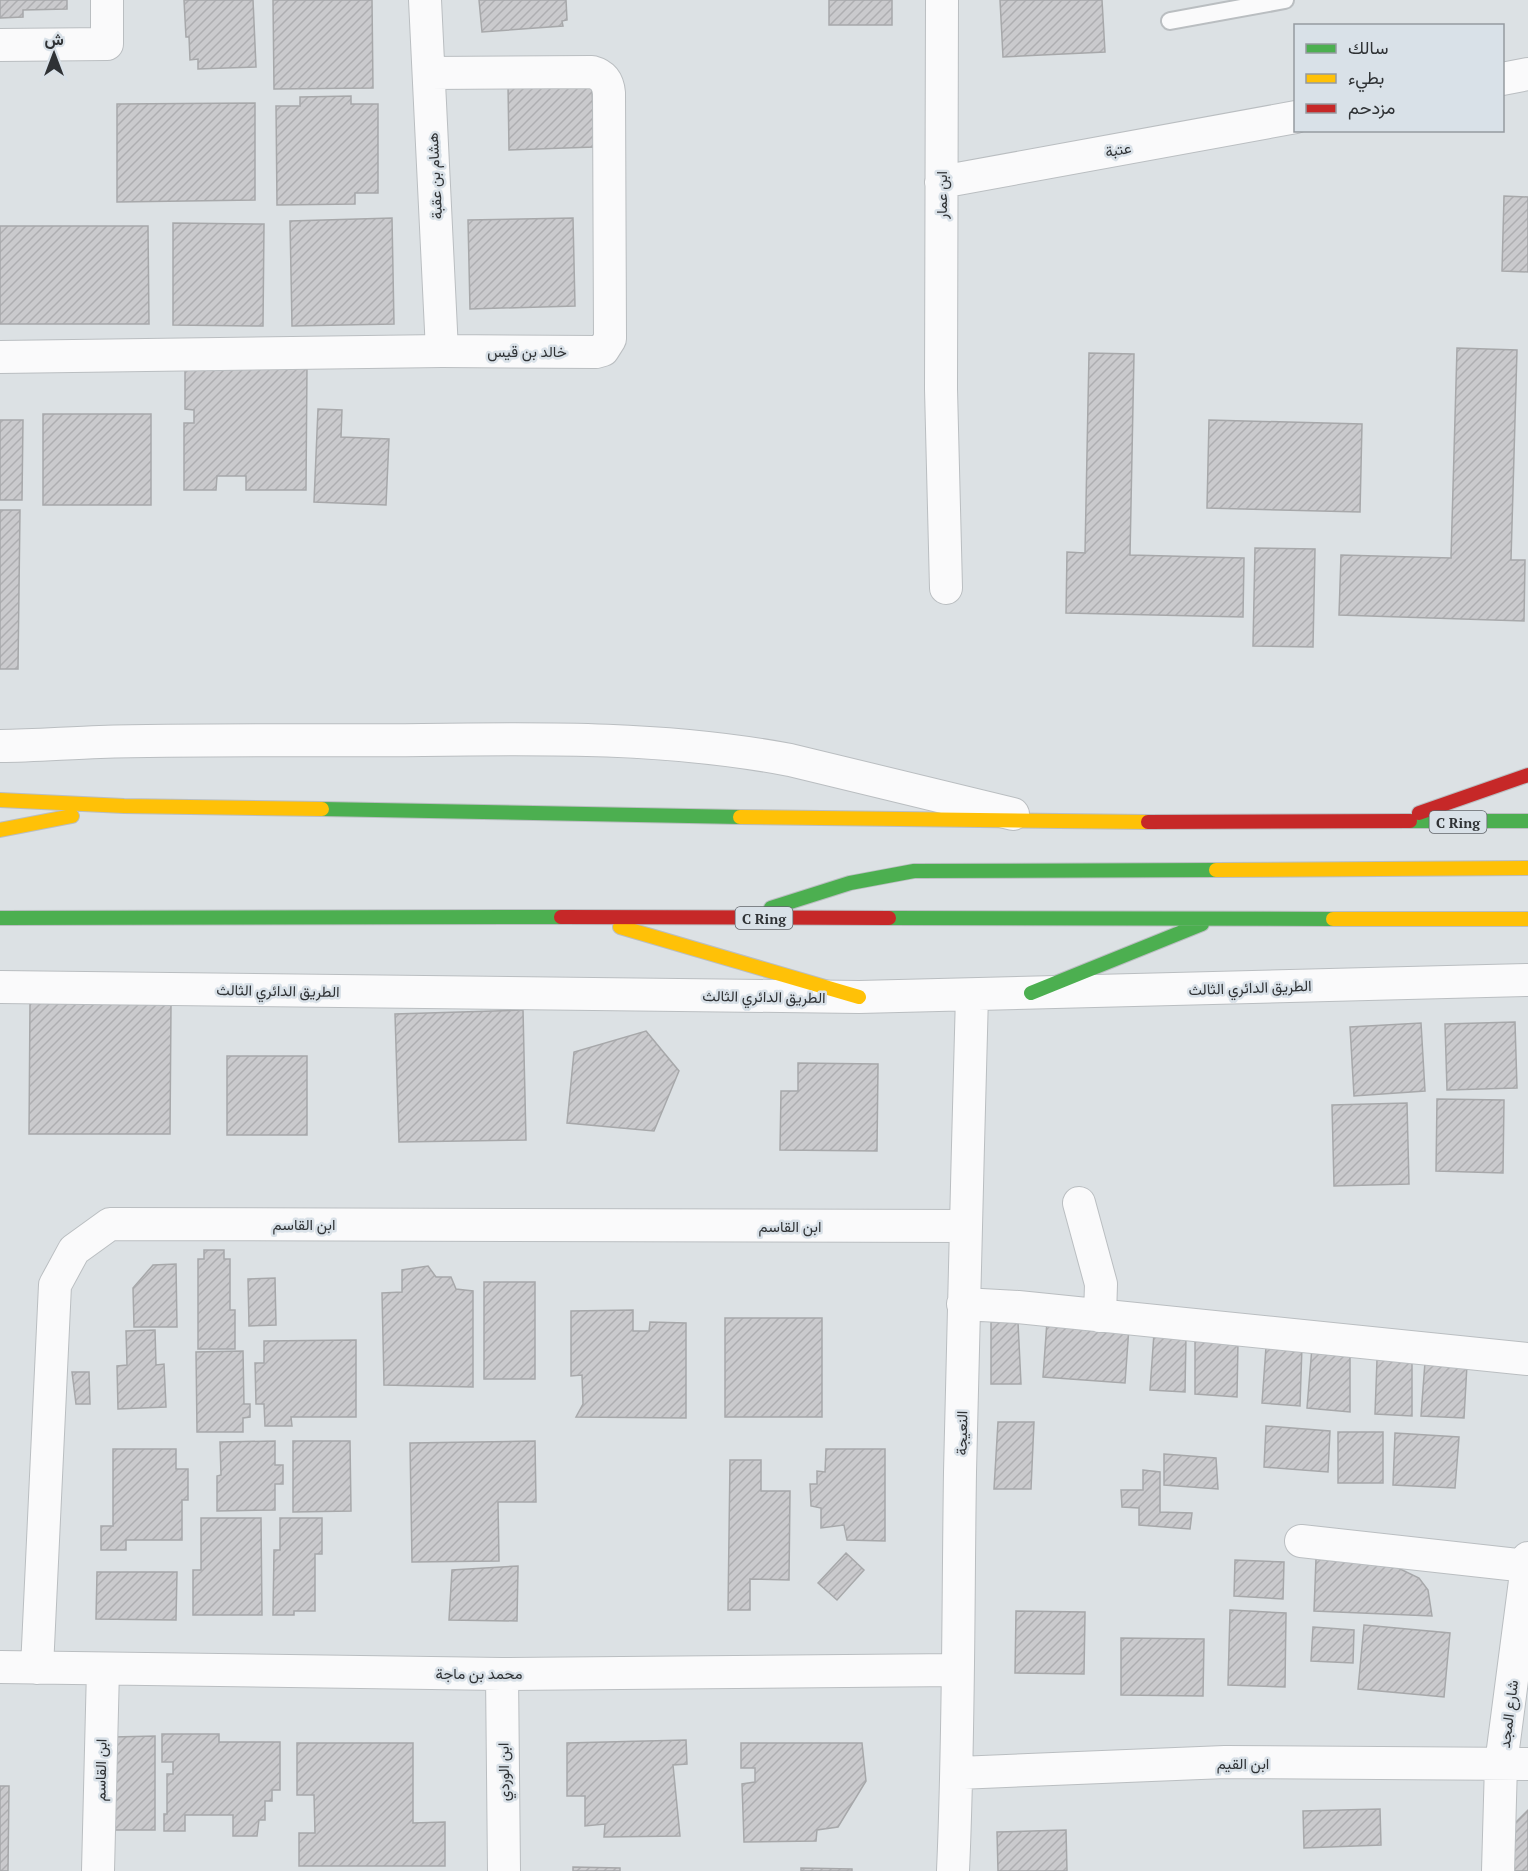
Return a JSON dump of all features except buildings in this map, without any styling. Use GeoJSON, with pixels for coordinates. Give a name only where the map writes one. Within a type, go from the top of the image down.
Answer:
{"type":"FeatureCollection","features":[{"type":"Feature","properties":{"kind":"highway"},"geometry":{"type":"LineString","coordinates":[[1388,822],[1455,801],[1528,774]]}},
{"type":"Feature","properties":{"kind":"highway","name":"C Ring"},"geometry":{"type":"LineString","coordinates":[[0,800],[123,806],[1046,822],[1528,821]]}},
{"type":"Feature","properties":{"kind":"highway"},"geometry":{"type":"LineString","coordinates":[[0,830],[123,806]]}},
{"type":"Feature","properties":{"kind":"highway"},"geometry":{"type":"LineString","coordinates":[[744,918],[850,883],[914,871],[946,869],[1528,868]]}},
{"type":"Feature","properties":{"kind":"highway"},"geometry":{"type":"LineString","coordinates":[[584,917],[859,997]]}},
{"type":"Feature","properties":{"kind":"highway","name":"C Ring"},"geometry":{"type":"LineString","coordinates":[[0,918],[1528,919]]}},
{"type":"Feature","properties":{"kind":"highway"},"geometry":{"type":"LineString","coordinates":[[1031,993],[1218,918]]}},
{"type":"Feature","properties":{"kind":"street"},"geometry":{"type":"LineString","coordinates":[[0,45],[107,44],[107,0]]}},
{"type":"Feature","properties":{"kind":"street","name":"هشام بن عقبة"},"geometry":{"type":"LineString","coordinates":[[425,0],[442,351]]}},
{"type":"Feature","properties":{"kind":"street","name":"ابن عمار"},"geometry":{"type":"LineString","coordinates":[[942,0],[941,389],[946,588]]}},
{"type":"Feature","properties":{"kind":"street","name":"خالد بن قيس"},"geometry":{"type":"LineString","coordinates":[[0,357],[442,351],[596,352],[603,350],[610,339],[609,93],[605,79],[592,72],[429,73]]}},
{"type":"Feature","properties":{"kind":"street"},"geometry":{"type":"LineString","coordinates":[[1504,79],[1528,74]]}},
{"type":"Feature","properties":{"kind":"street","name":"عتبة"},"geometry":{"type":"LineString","coordinates":[[941,182],[1294,117]]}},
{"type":"Feature","properties":{"kind":"street"},"geometry":{"type":"LineString","coordinates":[[0,746],[100,742],[485,739],[572,740],[689,746],[754,753],[790,760],[1046,822]]}},
{"type":"Feature","properties":{"kind":"street","name":"الطريق الدائري الثالث"},"geometry":{"type":"LineString","coordinates":[[0,987],[859,997],[1528,980]]}},
{"type":"Feature","properties":{"kind":"street","name":"النعيجة"},"geometry":{"type":"LineString","coordinates":[[953,1871],[958,1773],[957,1670],[963,1304],[972,995]]}},
{"type":"Feature","properties":{"kind":"street"},"geometry":{"type":"LineString","coordinates":[[1080,1203],[1101,1284],[1100,1316]]}},
{"type":"Feature","properties":{"kind":"street","name":"ابن القاسم"},"geometry":{"type":"LineString","coordinates":[[37,1668],[56,1285],[74,1250],[110,1224],[966,1226]]}},
{"type":"Feature","properties":{"kind":"street"},"geometry":{"type":"LineString","coordinates":[[963,1304],[1018,1307],[1528,1359]]}},
{"type":"Feature","properties":{"kind":"street"},"geometry":{"type":"LineString","coordinates":[[1301,1541],[1528,1562]]}},
{"type":"Feature","properties":{"kind":"street","name":"شارع المجد"},"geometry":{"type":"LineString","coordinates":[[1498,1871],[1515,1764],[1528,1562]]}},
{"type":"Feature","properties":{"kind":"street","name":"محمد بن ماجة"},"geometry":{"type":"LineString","coordinates":[[0,1667],[502,1674],[957,1670]]}},
{"type":"Feature","properties":{"kind":"street","name":"ابن القاسم"},"geometry":{"type":"LineString","coordinates":[[98,1871],[103,1670]]}},
{"type":"Feature","properties":{"kind":"street","name":"ابن الوردي"},"geometry":{"type":"LineString","coordinates":[[502,1674],[504,1871]]}},
{"type":"Feature","properties":{"kind":"street","name":"ابن القيم"},"geometry":{"type":"LineString","coordinates":[[958,1773],[1226,1762],[1515,1764]]}},
{"type":"Feature","properties":{"kind":"lane"},"geometry":{"type":"LineString","coordinates":[[1170,21],[1285,0]]}},
{"type":"Feature","properties":{"kind":"traffic: fast"},"geometry":{"type":"LineString","coordinates":[[322,809],[740,817]]}},
{"type":"Feature","properties":{"kind":"traffic: fast"},"geometry":{"type":"LineString","coordinates":[[1410,821],[1528,821]]}},
{"type":"Feature","properties":{"kind":"traffic: fast"},"geometry":{"type":"LineString","coordinates":[[771,908],[850,883],[914,871],[1216,870]]}},
{"type":"Feature","properties":{"kind":"traffic: fast"},"geometry":{"type":"LineString","coordinates":[[0,918],[561,917]]}},
{"type":"Feature","properties":{"kind":"traffic: fast"},"geometry":{"type":"LineString","coordinates":[[889,918],[1333,919]]}},
{"type":"Feature","properties":{"kind":"traffic: fast"},"geometry":{"type":"LineString","coordinates":[[1031,993],[1202,924]]}},
{"type":"Feature","properties":{"kind":"traffic: slow"},"geometry":{"type":"LineString","coordinates":[[0,800],[124,806],[322,809]]}},
{"type":"Feature","properties":{"kind":"traffic: slow"},"geometry":{"type":"LineString","coordinates":[[0,830],[72,816]]}},
{"type":"Feature","properties":{"kind":"traffic: slow"},"geometry":{"type":"LineString","coordinates":[[740,817],[1148,822]]}},
{"type":"Feature","properties":{"kind":"traffic: slow"},"geometry":{"type":"LineString","coordinates":[[1216,870],[1528,868]]}},
{"type":"Feature","properties":{"kind":"traffic: slow"},"geometry":{"type":"LineString","coordinates":[[1333,919],[1528,919]]}},
{"type":"Feature","properties":{"kind":"traffic: slow"},"geometry":{"type":"LineString","coordinates":[[620,927],[859,997]]}},
{"type":"Feature","properties":{"kind":"traffic: jam"},"geometry":{"type":"LineString","coordinates":[[1419,813],[1528,775]]}},
{"type":"Feature","properties":{"kind":"traffic: jam"},"geometry":{"type":"LineString","coordinates":[[1148,822],[1410,821]]}},
{"type":"Feature","properties":{"kind":"traffic: jam"},"geometry":{"type":"LineString","coordinates":[[561,917],[889,918]]}}]}
